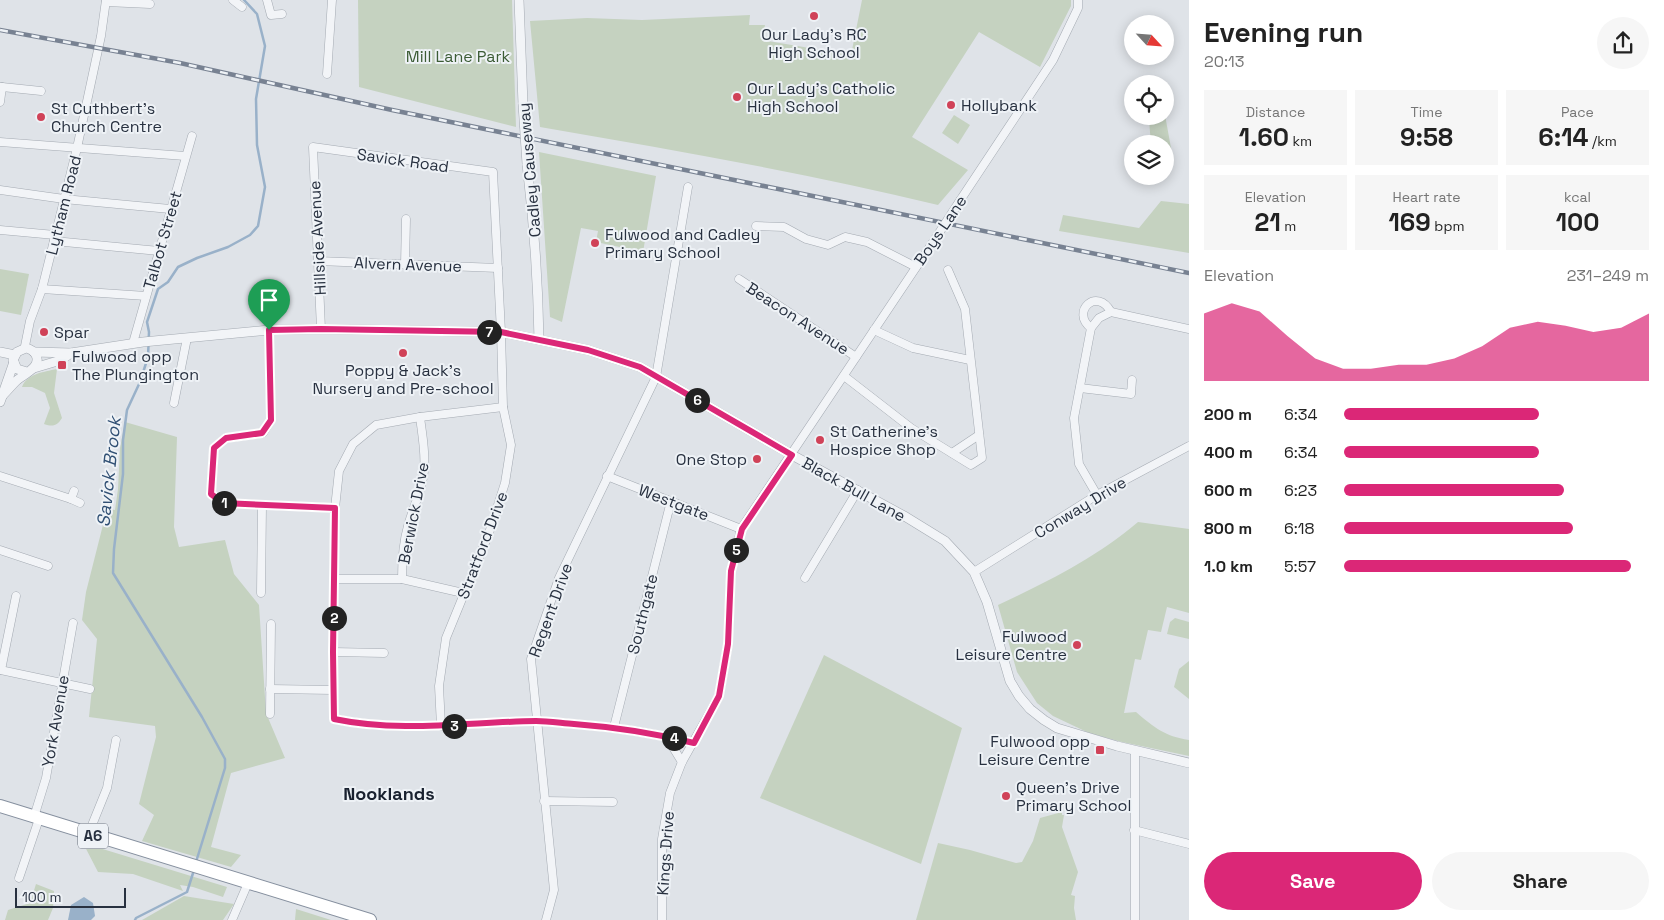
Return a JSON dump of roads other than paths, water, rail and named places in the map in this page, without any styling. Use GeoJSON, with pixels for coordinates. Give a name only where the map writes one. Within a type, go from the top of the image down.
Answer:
{"type":"FeatureCollection","features":[{"type":"Feature","properties":{"kind":"highway","name":"A6"},"geometry":{"type":"LineString","coordinates":[[0,806],[88,835],[370,920]]}},
{"type":"Feature","properties":{"kind":"street"},"geometry":{"type":"LineString","coordinates":[[234,0],[242,7]]}},
{"type":"Feature","properties":{"kind":"street"},"geometry":{"type":"LineString","coordinates":[[267,0],[272,15],[282,14]]}},
{"type":"Feature","properties":{"kind":"street"},"geometry":{"type":"LineString","coordinates":[[327,74],[332,0]]}},
{"type":"Feature","properties":{"kind":"street","name":"Cadley Causeway"},"geometry":{"type":"LineString","coordinates":[[519,0],[527,164],[535,224],[539,340]]}},
{"type":"Feature","properties":{"kind":"street","name":"Boys Lane"},"geometry":{"type":"LineString","coordinates":[[792,455],[1053,60],[1078,8],[1078,0]]}},
{"type":"Feature","properties":{"kind":"street"},"geometry":{"type":"LineString","coordinates":[[106,1],[150,4]]}},
{"type":"Feature","properties":{"kind":"street","name":"Lytham Road"},"geometry":{"type":"LineString","coordinates":[[30,350],[25,346],[30,321],[42,288],[77,148],[101,36],[106,1]]}},
{"type":"Feature","properties":{"kind":"street"},"geometry":{"type":"LineString","coordinates":[[0,102],[1,87],[41,91]]}},
{"type":"Feature","properties":{"kind":"street","name":"Talbot Street"},"geometry":{"type":"LineString","coordinates":[[132,343],[192,136]]}},
{"type":"Feature","properties":{"kind":"street"},"geometry":{"type":"LineString","coordinates":[[0,142],[185,156]]}},
{"type":"Feature","properties":{"kind":"street","name":"Savick Road"},"geometry":{"type":"LineString","coordinates":[[313,147],[493,172]]}},
{"type":"Feature","properties":{"kind":"street","name":"Hillside Avenue"},"geometry":{"type":"LineString","coordinates":[[313,147],[321,329]]}},
{"type":"Feature","properties":{"kind":"street","name":"Stratford Drive"},"geometry":{"type":"LineString","coordinates":[[440,726],[439,686],[446,638],[488,533],[505,483],[511,445],[503,407],[493,172]]}},
{"type":"Feature","properties":{"kind":"street","name":"Regent Drive"},"geometry":{"type":"LineString","coordinates":[[546,920],[554,890],[531,659],[559,578],[656,377],[688,187]]}},
{"type":"Feature","properties":{"kind":"street"},"geometry":{"type":"LineString","coordinates":[[0,190],[64,199],[170,209]]}},
{"type":"Feature","properties":{"kind":"street"},"geometry":{"type":"LineString","coordinates":[[405,265],[406,219]]}},
{"type":"Feature","properties":{"kind":"street"},"geometry":{"type":"LineString","coordinates":[[756,226],[784,227],[806,239],[828,245],[845,237],[867,242],[916,267]]}},
{"type":"Feature","properties":{"kind":"street"},"geometry":{"type":"LineString","coordinates":[[0,230],[159,251]]}},
{"type":"Feature","properties":{"kind":"street","name":"Alvern Avenue"},"geometry":{"type":"LineString","coordinates":[[318,261],[498,268]]}},
{"type":"Feature","properties":{"kind":"street"},"geometry":{"type":"LineString","coordinates":[[844,376],[911,428],[972,465],[982,458],[965,309],[948,270]]}},
{"type":"Feature","properties":{"kind":"street","name":"Beacon Avenue"},"geometry":{"type":"LineString","coordinates":[[739,279],[856,357]]}},
{"type":"Feature","properties":{"kind":"street"},"geometry":{"type":"LineString","coordinates":[[42,288],[146,296]]}},
{"type":"Feature","properties":{"kind":"street"},"geometry":{"type":"LineString","coordinates":[[1090,328],[1085,323],[1083,317],[1089,302],[1103,303],[1111,312]]}},
{"type":"Feature","properties":{"kind":"street"},"geometry":{"type":"LineString","coordinates":[[1097,495],[1079,464],[1074,418],[1090,328],[1099,318],[1111,312],[1189,329]]}},
{"type":"Feature","properties":{"kind":"street"},"geometry":{"type":"LineString","coordinates":[[269,330],[271,420],[262,433],[226,438],[214,448],[211,494],[223,503],[335,508]]}},
{"type":"Feature","properties":{"kind":"street","name":"Black Bull Lane"},"geometry":{"type":"LineString","coordinates":[[132,343],[269,330],[501,332],[614,357],[640,367],[945,541],[974,572],[987,602],[1010,681],[1030,709],[1057,728],[1135,751],[1189,763]]}},
{"type":"Feature","properties":{"kind":"street"},"geometry":{"type":"LineString","coordinates":[[874,330],[912,348],[970,360]]}},
{"type":"Feature","properties":{"kind":"street"},"geometry":{"type":"LineString","coordinates":[[174,403],[187,338]]}},
{"type":"Feature","properties":{"kind":"street"},"geometry":{"type":"LineString","coordinates":[[1,399],[14,359],[21,349],[71,353],[132,343]]}},
{"type":"Feature","properties":{"kind":"street"},"geometry":{"type":"LineString","coordinates":[[1,399],[30,370],[37,360],[30,350]]}},
{"type":"Feature","properties":{"kind":"street"},"geometry":{"type":"LineString","coordinates":[[0,352],[14,359],[17,369],[30,370],[61,360],[71,353]]}},
{"type":"Feature","properties":{"kind":"street"},"geometry":{"type":"LineString","coordinates":[[1080,388],[1131,394],[1132,380]]}},
{"type":"Feature","properties":{"kind":"street"},"geometry":{"type":"LineString","coordinates":[[503,407],[420,417],[376,425],[353,444],[339,472],[335,508],[334,719],[362,725],[440,726],[537,721],[614,727],[694,743]]}},
{"type":"Feature","properties":{"kind":"street","name":"Berwick Drive"},"geometry":{"type":"LineString","coordinates":[[402,580],[402,558],[408,526],[420,496],[424,470],[424,446],[420,417]]}},
{"type":"Feature","properties":{"kind":"street"},"geometry":{"type":"LineString","coordinates":[[952,453],[979,435]]}},
{"type":"Feature","properties":{"kind":"street","name":"Conway Drive"},"geometry":{"type":"LineString","coordinates":[[974,572],[1097,495],[1189,446]]}},
{"type":"Feature","properties":{"kind":"street","name":"Kings Drive"},"geometry":{"type":"LineString","coordinates":[[662,920],[662,839],[670,793],[682,762],[719,696],[728,644],[731,571],[742,529],[792,455]]}},
{"type":"Feature","properties":{"kind":"street"},"geometry":{"type":"LineString","coordinates":[[0,476],[80,502]]}},
{"type":"Feature","properties":{"kind":"street","name":"Westgate"},"geometry":{"type":"LineString","coordinates":[[607,476],[742,529]]}},
{"type":"Feature","properties":{"kind":"street"},"geometry":{"type":"LineString","coordinates":[[805,578],[858,490]]}},
{"type":"Feature","properties":{"kind":"street"},"geometry":{"type":"LineString","coordinates":[[71,499],[74,491]]}},
{"type":"Feature","properties":{"kind":"street","name":"Southgate"},"geometry":{"type":"LineString","coordinates":[[614,727],[671,501]]}},
{"type":"Feature","properties":{"kind":"street"},"geometry":{"type":"LineString","coordinates":[[261,593],[262,505]]}},
{"type":"Feature","properties":{"kind":"street"},"geometry":{"type":"LineString","coordinates":[[0,550],[48,566]]}},
{"type":"Feature","properties":{"kind":"street"},"geometry":{"type":"LineString","coordinates":[[335,579],[402,580],[463,593]]}},
{"type":"Feature","properties":{"kind":"street"},"geometry":{"type":"LineString","coordinates":[[16,596],[1,670],[90,689]]}},
{"type":"Feature","properties":{"kind":"street","name":"York Avenue"},"geometry":{"type":"LineString","coordinates":[[19,878],[46,778],[73,623]]}},
{"type":"Feature","properties":{"kind":"street"},"geometry":{"type":"LineString","coordinates":[[270,624],[270,714]]}},
{"type":"Feature","properties":{"kind":"street"},"geometry":{"type":"LineString","coordinates":[[333,652],[384,653]]}},
{"type":"Feature","properties":{"kind":"street"},"geometry":{"type":"LineString","coordinates":[[270,689],[333,690]]}},
{"type":"Feature","properties":{"kind":"street"},"geometry":{"type":"LineString","coordinates":[[666,736],[682,762]]}},
{"type":"Feature","properties":{"kind":"street"},"geometry":{"type":"LineString","coordinates":[[88,835],[107,788],[116,740]]}},
{"type":"Feature","properties":{"kind":"street"},"geometry":{"type":"LineString","coordinates":[[1135,751],[1135,920]]}},
{"type":"Feature","properties":{"kind":"street"},"geometry":{"type":"LineString","coordinates":[[544,801],[613,802]]}},
{"type":"Feature","properties":{"kind":"street"},"geometry":{"type":"LineString","coordinates":[[1134,830],[1189,844]]}},
{"type":"Feature","properties":{"kind":"street"},"geometry":{"type":"LineString","coordinates":[[232,920],[248,883]]}},
{"type":"Feature","properties":{"kind":"water"},"geometry":{"type":"Polygon","coordinates":[[[84,897],[93,903],[95,916],[91,920],[68,920],[71,905],[84,897]]]}},
{"type":"Feature","properties":{"kind":"waterway","name":"Savick Brook"},"geometry":{"type":"LineString","coordinates":[[196,862],[225,768],[225,759],[202,717],[113,573],[114,549],[123,474],[123,440],[127,410],[140,382],[148,357],[149,332],[147,322],[158,289],[168,282],[178,267],[228,247],[250,235],[258,226],[265,187],[257,145],[256,99],[265,46],[257,14],[244,0]]}},
{"type":"Feature","properties":{"kind":"waterway","name":"Savick Brook"},"geometry":{"type":"LineString","coordinates":[[135,920],[187,892],[194,870]]}},
{"type":"Feature","properties":{"kind":"railway"},"geometry":{"type":"LineString","coordinates":[[0,30],[180,63],[392,110],[1189,273]]}},
{"type":"Feature","properties":{"kind":"place","name":"Our Lady's RC High School"},"geometry":{"type":"Point","coordinates":[814,16]}},
{"type":"Feature","properties":{"kind":"place","name":"Our Lady's Catholic High School"},"geometry":{"type":"Point","coordinates":[737,97]}},
{"type":"Feature","properties":{"kind":"place","name":"Hollybank"},"geometry":{"type":"Point","coordinates":[951,105]}},
{"type":"Feature","properties":{"kind":"place","name":"St Cuthbert's Church Centre"},"geometry":{"type":"Point","coordinates":[41,117]}},
{"type":"Feature","properties":{"kind":"place","name":"Fulwood and Cadley Primary School"},"geometry":{"type":"Point","coordinates":[595,243]}},
{"type":"Feature","properties":{"kind":"place","name":"Spar"},"geometry":{"type":"Point","coordinates":[44,332]}},
{"type":"Feature","properties":{"kind":"place","name":"Poppy & Jack's Nursery and Pre-school"},"geometry":{"type":"Point","coordinates":[403,353]}},
{"type":"Feature","properties":{"kind":"place","name":"Fulwood opp The Plungington"},"geometry":{"type":"Point","coordinates":[62,365]}},
{"type":"Feature","properties":{"kind":"place","name":"St Catherine's Hospice Shop"},"geometry":{"type":"Point","coordinates":[820,440]}},
{"type":"Feature","properties":{"kind":"place","name":"One Stop"},"geometry":{"type":"Point","coordinates":[757,459]}},
{"type":"Feature","properties":{"kind":"place","name":"Fulwood Leisure Centre"},"geometry":{"type":"Point","coordinates":[1077,645]}},
{"type":"Feature","properties":{"kind":"place","name":"Fulwood opp Leisure Centre"},"geometry":{"type":"Point","coordinates":[1100,750]}},
{"type":"Feature","properties":{"kind":"place","name":"Queen's Drive Primary School"},"geometry":{"type":"Point","coordinates":[1006,796]}},
{"type":"Feature","properties":{"kind":"district","name":"Nooklands"},"geometry":{"type":"Point","coordinates":[389,794]}},
{"type":"Feature","properties":{"kind":"park label","name":"Mill Lane Park"},"geometry":{"type":"Point","coordinates":[458,56]}}]}
